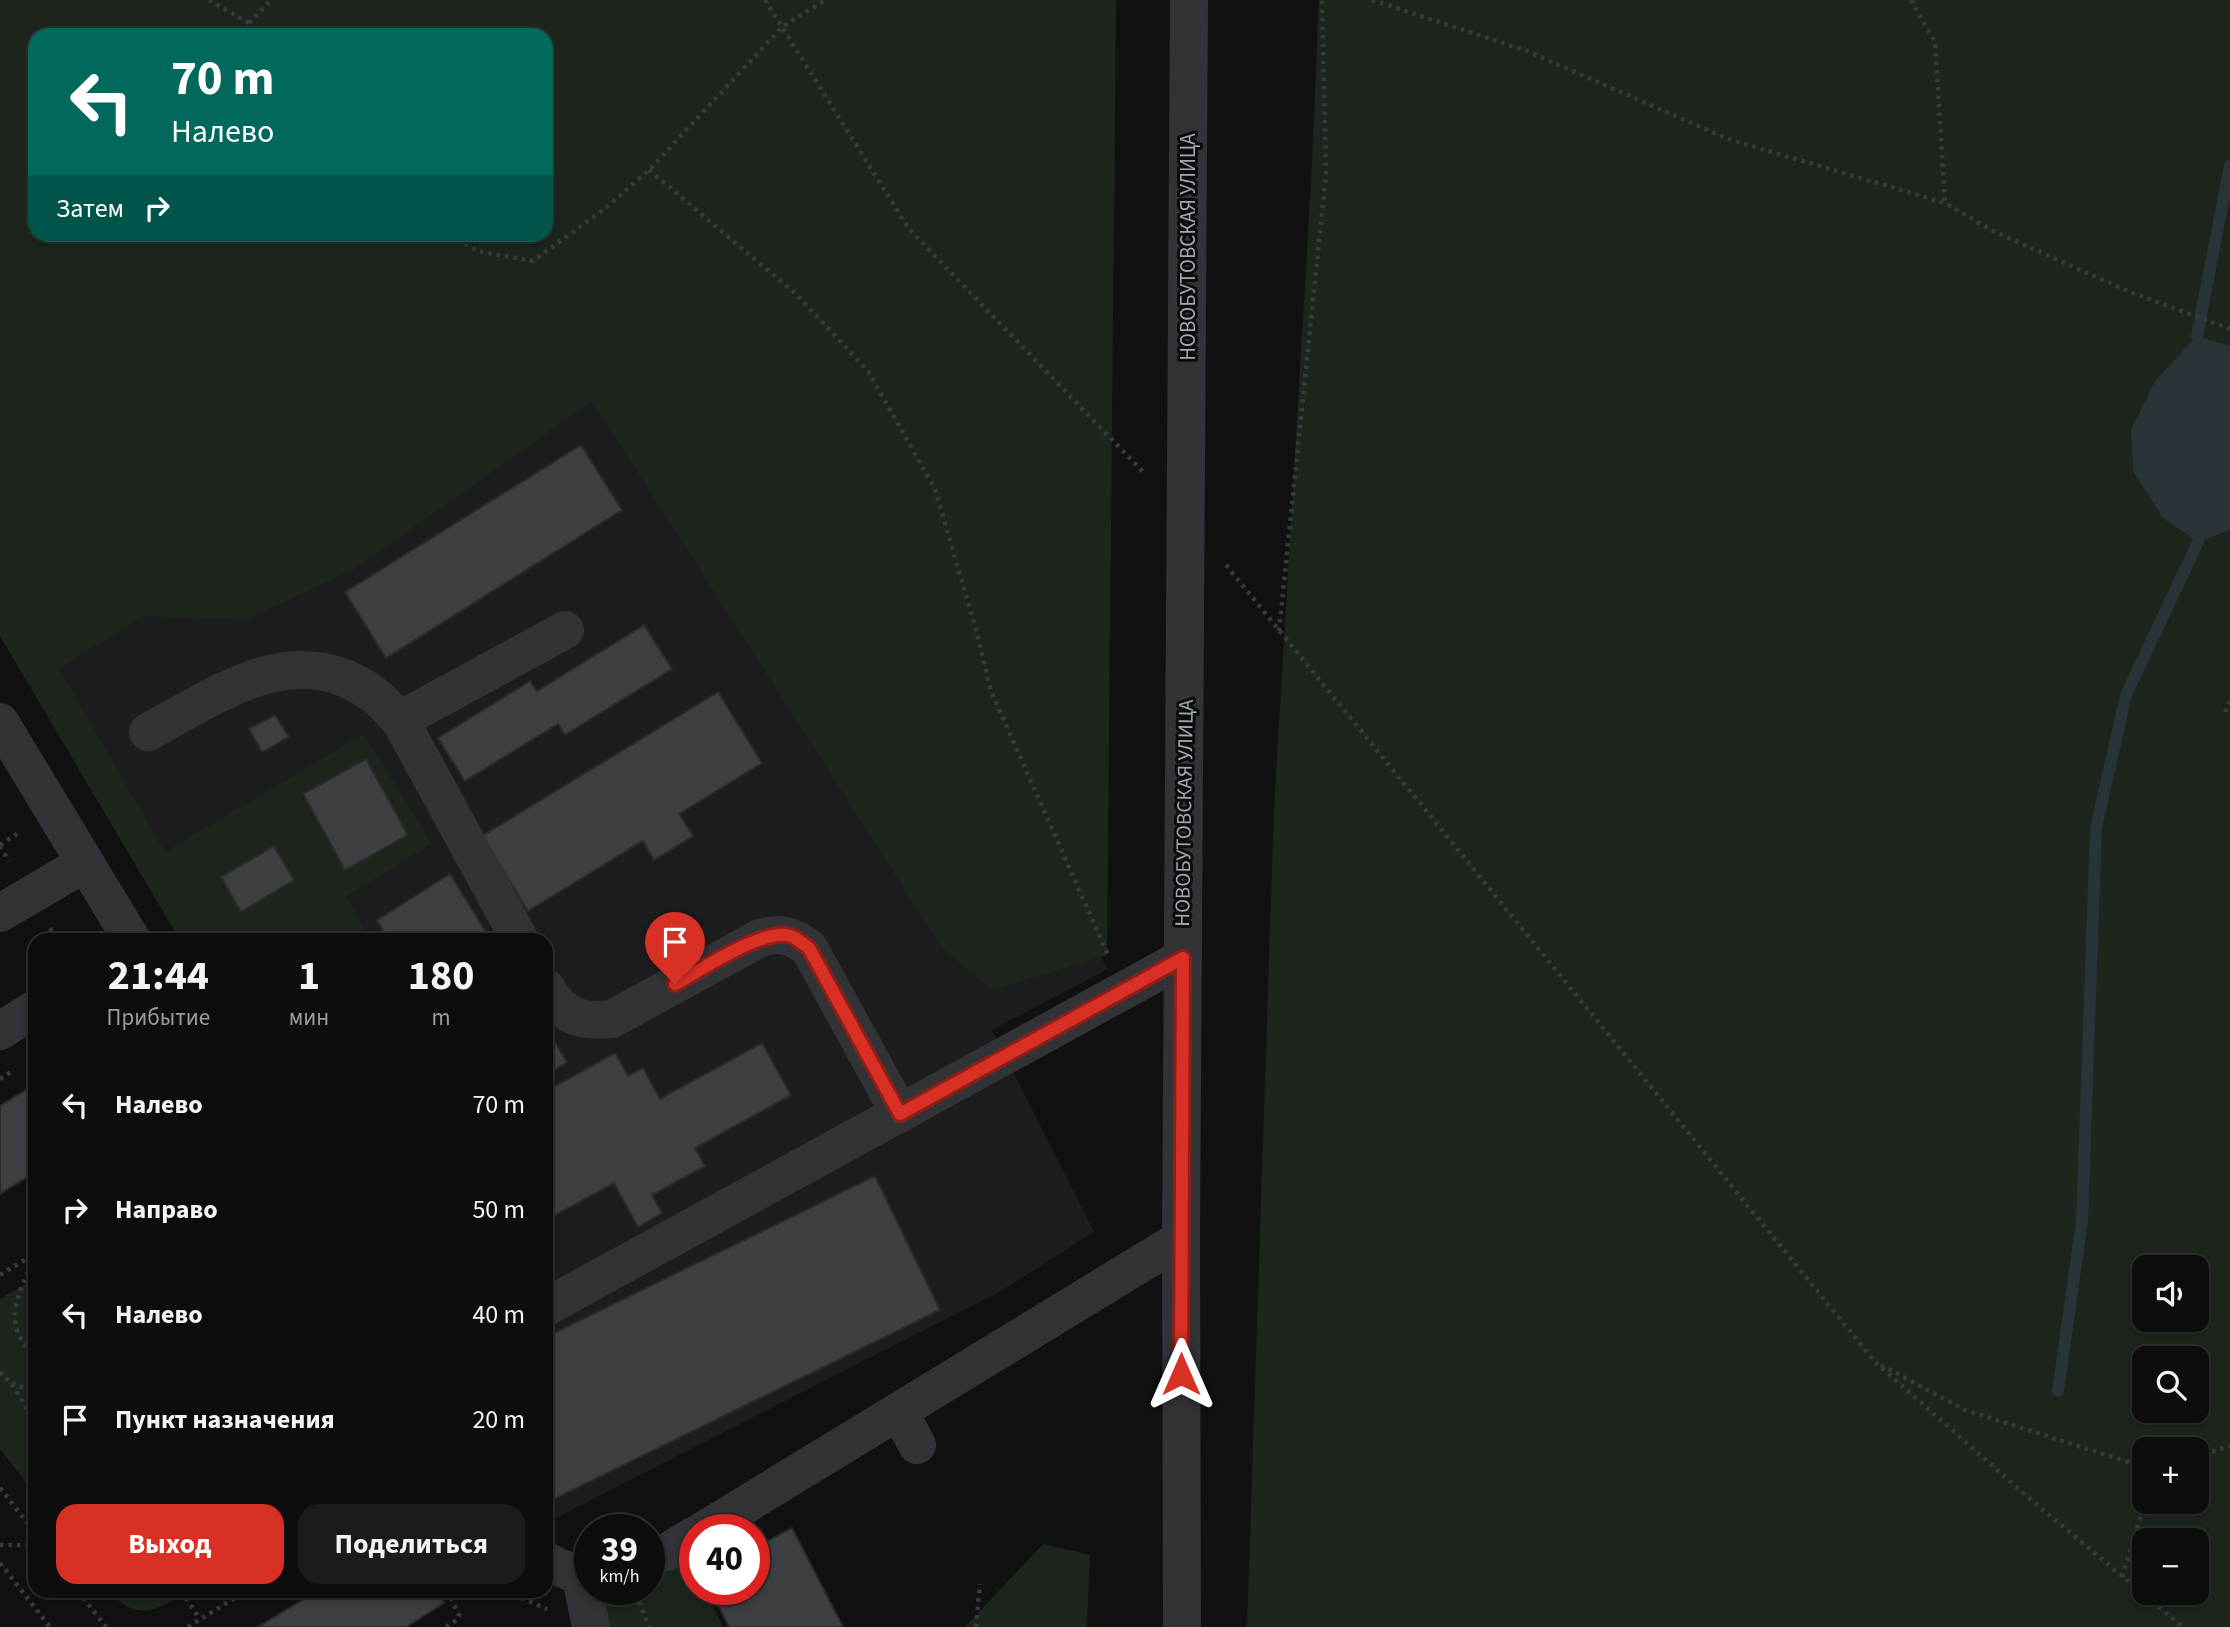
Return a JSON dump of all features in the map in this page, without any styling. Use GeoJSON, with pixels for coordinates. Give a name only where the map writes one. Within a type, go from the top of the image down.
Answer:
{"type":"FeatureCollection","features":[{"type":"Feature","properties":{"kind":"street","name":"НОВОБУТОВСКАЯ УЛИЦА"},"geometry":{"type":"LineString","coordinates":[[1182,1627],[1181,1239],[1189,0]]}},
{"type":"Feature","properties":{"kind":"street"},"geometry":{"type":"LineString","coordinates":[[400,720],[565,630]]}},
{"type":"Feature","properties":{"kind":"street"},"geometry":{"type":"LineString","coordinates":[[148,732],[246,679],[284,669],[323,671],[349,679],[374,695],[400,720],[516,933]]}},
{"type":"Feature","properties":{"kind":"street"},"geometry":{"type":"LineString","coordinates":[[0,722],[128,933]]}},
{"type":"Feature","properties":{"kind":"street"},"geometry":{"type":"LineString","coordinates":[[0,913],[85,863]]}},
{"type":"Feature","properties":{"kind":"street"},"geometry":{"type":"LineString","coordinates":[[553,998],[570,1014],[589,1021],[612,1019],[760,938],[775,934],[792,936],[809,948],[900,1114]]}},
{"type":"Feature","properties":{"kind":"street"},"geometry":{"type":"LineString","coordinates":[[553,1303],[1183,958]]}},
{"type":"Feature","properties":{"kind":"street"},"geometry":{"type":"LineString","coordinates":[[0,1031],[28,1013]]}},
{"type":"Feature","properties":{"kind":"street"},"geometry":{"type":"LineString","coordinates":[[730,1514],[1181,1239]]}},
{"type":"Feature","properties":{"kind":"street"},"geometry":{"type":"LineString","coordinates":[[899,1410],[918,1445]]}},
{"type":"Feature","properties":{"kind":"street"},"geometry":{"type":"LineString","coordinates":[[553,1563],[574,1571]]}},
{"type":"Feature","properties":{"kind":"street"},"geometry":{"type":"LineString","coordinates":[[588,1605],[591,1627]]}},
{"type":"Feature","properties":{"kind":"path"},"geometry":{"type":"LineString","coordinates":[[209,0],[252,28]]}},
{"type":"Feature","properties":{"kind":"path"},"geometry":{"type":"LineString","coordinates":[[248,23],[271,0]]}},
{"type":"Feature","properties":{"kind":"path"},"geometry":{"type":"LineString","coordinates":[[765,0],[909,229],[1187,517],[1875,1362],[2183,1627]]}},
{"type":"Feature","properties":{"kind":"path"},"geometry":{"type":"LineString","coordinates":[[463,242],[477,251],[533,261],[607,207],[649,170],[782,27],[825,0]]}},
{"type":"Feature","properties":{"kind":"path"},"geometry":{"type":"LineString","coordinates":[[1279,631],[1326,174],[1322,0]]}},
{"type":"Feature","properties":{"kind":"path"},"geometry":{"type":"LineString","coordinates":[[1372,0],[1527,51],[1728,139],[1945,203],[2005,237],[2130,292],[2230,329]]}},
{"type":"Feature","properties":{"kind":"path"},"geometry":{"type":"LineString","coordinates":[[1911,0],[1935,42],[1945,203]]}},
{"type":"Feature","properties":{"kind":"path"},"geometry":{"type":"LineString","coordinates":[[649,170],[796,294],[868,371],[935,489],[975,626],[990,691],[1123,991]]}},
{"type":"Feature","properties":{"kind":"path"},"geometry":{"type":"LineString","coordinates":[[2225,712],[2230,701]]}},
{"type":"Feature","properties":{"kind":"path"},"geometry":{"type":"LineString","coordinates":[[0,1275],[28,1259]]}},
{"type":"Feature","properties":{"kind":"path"},"geometry":{"type":"LineString","coordinates":[[28,1273],[14,1308],[16,1333],[28,1349]]}},
{"type":"Feature","properties":{"kind":"path"},"geometry":{"type":"LineString","coordinates":[[1875,1362],[1965,1410],[2132,1463]]}},
{"type":"Feature","properties":{"kind":"path"},"geometry":{"type":"LineString","coordinates":[[0,1372],[11,1383],[28,1411]]}},
{"type":"Feature","properties":{"kind":"path"},"geometry":{"type":"LineString","coordinates":[[11,1383],[28,1390]]}},
{"type":"Feature","properties":{"kind":"path"},"geometry":{"type":"LineString","coordinates":[[2209,1453],[2230,1446]]}},
{"type":"Feature","properties":{"kind":"path"},"geometry":{"type":"LineString","coordinates":[[0,1488],[28,1524]]}},
{"type":"Feature","properties":{"kind":"path"},"geometry":{"type":"LineString","coordinates":[[2122,1577],[2141,1514]]}},
{"type":"Feature","properties":{"kind":"path"},"geometry":{"type":"LineString","coordinates":[[0,1545],[28,1545]]}},
{"type":"Feature","properties":{"kind":"path"},"geometry":{"type":"LineString","coordinates":[[0,1563],[50,1627]]}},
{"type":"Feature","properties":{"kind":"path"},"geometry":{"type":"LineString","coordinates":[[976,1627],[980,1584]]}},
{"type":"Feature","properties":{"kind":"path"},"geometry":{"type":"LineString","coordinates":[[83,1598],[106,1627]]}},
{"type":"Feature","properties":{"kind":"path"},"geometry":{"type":"LineString","coordinates":[[186,1598],[200,1619]]}},
{"type":"Feature","properties":{"kind":"path"},"geometry":{"type":"LineString","coordinates":[[188,1627],[234,1598]]}},
{"type":"Feature","properties":{"kind":"path"},"geometry":{"type":"LineString","coordinates":[[446,1627],[457,1620],[459,1615],[450,1598]]}},
{"type":"Feature","properties":{"kind":"path"},"geometry":{"type":"LineString","coordinates":[[519,1598],[548,1609]]}},
{"type":"Feature","properties":{"kind":"path"},"geometry":{"type":"LineString","coordinates":[[640,1605],[649,1627]]}},
{"type":"Feature","properties":{"kind":"shaded area"},"geometry":{"type":"Polygon","coordinates":[[[0,0],[1116,0],[1107,955],[993,990],[942,948],[592,401],[355,569],[245,620],[145,616],[59,668],[165,852],[364,734],[432,844],[346,896],[367,933],[176,933],[0,636],[0,0]]]}},
{"type":"Feature","properties":{"kind":"shaded area"},"geometry":{"type":"Polygon","coordinates":[[[1319,0],[2230,0],[2230,1627],[1247,1627],[1274,808],[1311,183],[1319,0]]]}},
{"type":"Feature","properties":{"kind":"shaded area"},"geometry":{"type":"Polygon","coordinates":[[[667,306],[1021,822],[1108,969],[992,1030],[1094,1232],[1001,1291],[553,1519],[553,933],[176,933],[0,633],[667,306]]]}},
{"type":"Feature","properties":{"kind":"shaded area"},"geometry":{"type":"Polygon","coordinates":[[[2197,336],[2230,346],[2230,530],[2198,542],[2163,518],[2133,471],[2131,430],[2155,381],[2197,336]]]}},
{"type":"Feature","properties":{"kind":"shaded area"},"geometry":{"type":"Polygon","coordinates":[[[28,1284],[28,1485],[0,1449],[0,1299],[28,1284]]]}},
{"type":"Feature","properties":{"kind":"shaded area"},"geometry":{"type":"Polygon","coordinates":[[[1043,1544],[1090,1555],[1087,1627],[965,1627],[1043,1544]]]}},
{"type":"Feature","properties":{"kind":"shaded area"},"geometry":{"type":"Polygon","coordinates":[[[679,1568],[679,1605],[713,1605],[723,1627],[602,1627],[601,1605],[665,1605],[665,1572],[679,1568]]]}},
{"type":"Feature","properties":{"kind":"shaded area"},"geometry":{"type":"Polygon","coordinates":[[[117,1598],[177,1598],[148,1610],[130,1608],[117,1598]]]}},
{"type":"Feature","properties":{"kind":"building"},"geometry":{"type":"Polygon","coordinates":[[[581,445],[622,510],[386,658],[345,592],[581,445]]]}},
{"type":"Feature","properties":{"kind":"building"},"geometry":{"type":"Polygon","coordinates":[[[644,625],[672,669],[565,735],[558,724],[465,781],[438,738],[530,681],[537,691],[644,625]]]}},
{"type":"Feature","properties":{"kind":"building"},"geometry":{"type":"Polygon","coordinates":[[[718,692],[762,763],[679,814],[693,836],[654,860],[643,841],[528,911],[482,836],[718,692]]]}},
{"type":"Feature","properties":{"kind":"building"},"geometry":{"type":"Polygon","coordinates":[[[275,715],[289,737],[262,752],[249,729],[275,715]]]}},
{"type":"Feature","properties":{"kind":"building"},"geometry":{"type":"Polygon","coordinates":[[[366,759],[408,835],[345,870],[303,794],[366,759]]]}},
{"type":"Feature","properties":{"kind":"building"},"geometry":{"type":"Polygon","coordinates":[[[274,846],[294,880],[241,912],[221,877],[274,846]]]}},
{"type":"Feature","properties":{"kind":"building"},"geometry":{"type":"Polygon","coordinates":[[[450,874],[487,933],[385,933],[377,920],[450,874]]]}},
{"type":"Feature","properties":{"kind":"building"},"geometry":{"type":"Polygon","coordinates":[[[553,1039],[567,1062],[553,1071],[553,1039]]]}},
{"type":"Feature","properties":{"kind":"building"},"geometry":{"type":"Polygon","coordinates":[[[762,1043],[791,1095],[695,1148],[705,1166],[652,1195],[662,1213],[638,1227],[614,1183],[553,1216],[553,1087],[615,1053],[628,1076],[643,1068],[660,1099],[762,1043]]]}},
{"type":"Feature","properties":{"kind":"building"},"geometry":{"type":"Polygon","coordinates":[[[28,1088],[28,1176],[0,1194],[0,1106],[28,1088]]]}},
{"type":"Feature","properties":{"kind":"building"},"geometry":{"type":"Polygon","coordinates":[[[875,1176],[940,1310],[553,1500],[553,1334],[875,1176]]]}},
{"type":"Feature","properties":{"kind":"building"},"geometry":{"type":"Polygon","coordinates":[[[792,1528],[843,1627],[729,1627],[718,1605],[770,1605],[770,1540],[792,1528]]]}},
{"type":"Feature","properties":{"kind":"building"},"geometry":{"type":"Polygon","coordinates":[[[306,1598],[441,1598],[444,1603],[406,1627],[258,1627],[306,1598]]]}},
{"type":"Feature","properties":{"kind":"waterway"},"geometry":{"type":"LineString","coordinates":[[2197,336],[2230,165]]}},
{"type":"Feature","properties":{"kind":"waterway"},"geometry":{"type":"LineString","coordinates":[[2058,1391],[2082,1221],[2096,828],[2126,695],[2198,542]]}},
{"type":"Feature","properties":{"kind":"route"},"geometry":{"type":"LineString","coordinates":[[675,984],[760,938],[775,934],[792,936],[809,948],[900,1114],[1183,958],[1181,1374]]}}]}
